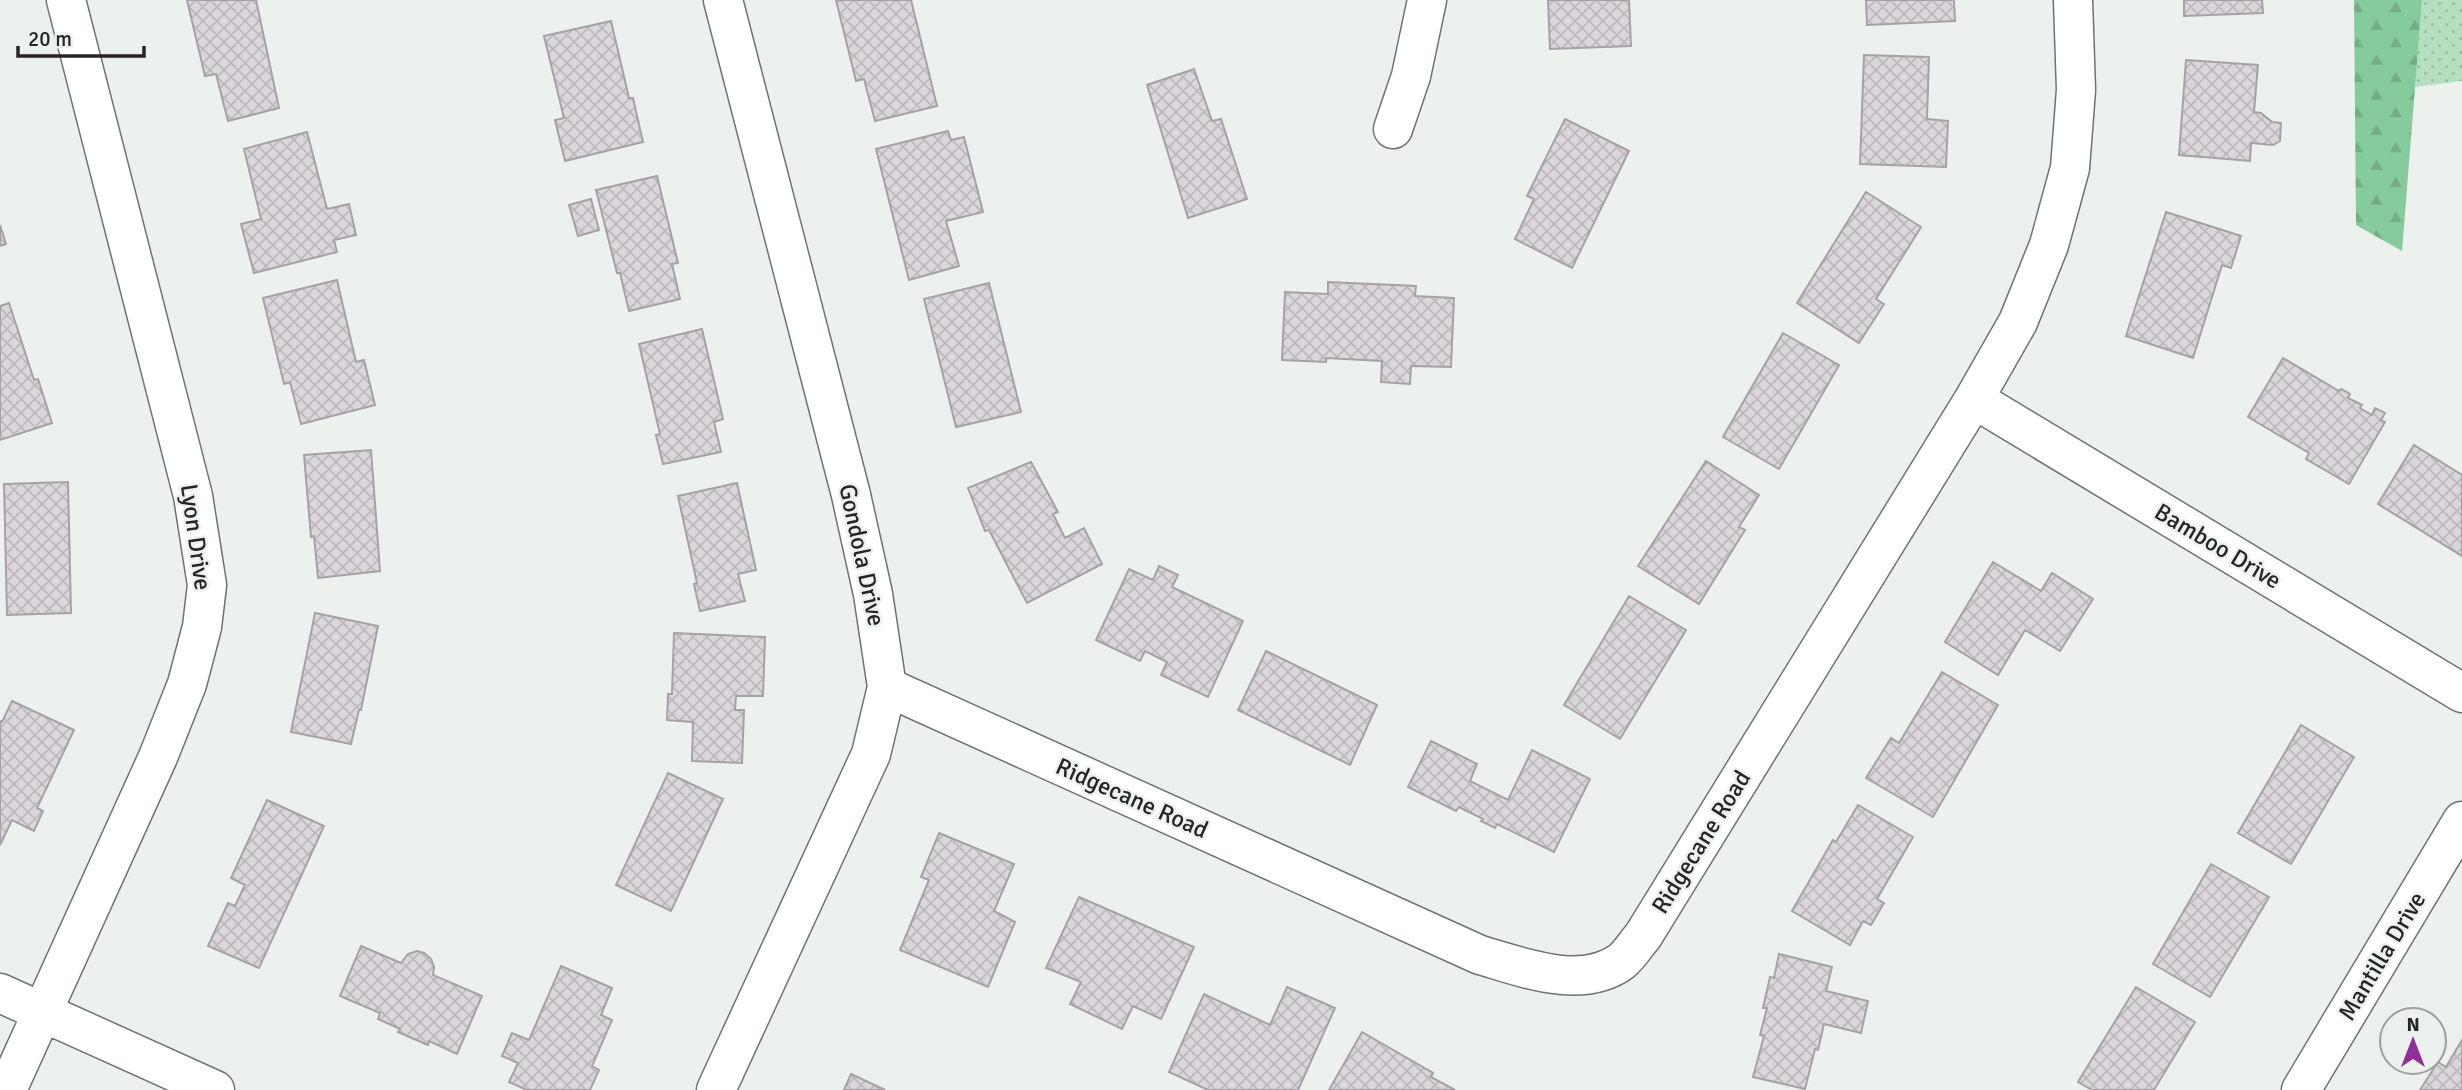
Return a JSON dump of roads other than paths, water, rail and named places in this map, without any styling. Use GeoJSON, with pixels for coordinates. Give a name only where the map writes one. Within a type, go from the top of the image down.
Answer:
{"type":"FeatureCollection","features":[{"type":"Feature","properties":{"kind":"street","name":"Lyon Drive"},"geometry":{"type":"LineString","coordinates":[[7,1090],[158,757],[187,684],[202,627],[207,585],[193,496],[66,0]]}},
{"type":"Feature","properties":{"kind":"street","name":"Gondola Drive"},"geometry":{"type":"LineString","coordinates":[[716,1090],[871,754],[887,687],[873,594],[851,495],[723,0]]}},
{"type":"Feature","properties":{"kind":"street"},"geometry":{"type":"LineString","coordinates":[[1394,129],[1411,76],[1427,0]]}},
{"type":"Feature","properties":{"kind":"street","name":"Ridgecane Road"},"geometry":{"type":"LineString","coordinates":[[887,687],[1480,955],[1549,972],[1575,975],[1604,971],[1623,960],[1643,936],[1974,399],[2018,322],[2049,245],[2070,168],[2076,90],[2073,0]]}},
{"type":"Feature","properties":{"kind":"street","name":"Bamboo Drive"},"geometry":{"type":"LineString","coordinates":[[1974,399],[2462,693]]}},
{"type":"Feature","properties":{"kind":"street","name":"Mantilla Drive"},"geometry":{"type":"LineString","coordinates":[[2301,1090],[2462,821]]}},
{"type":"Feature","properties":{"kind":"street"},"geometry":{"type":"LineString","coordinates":[[0,993],[215,1090]]}}]}
